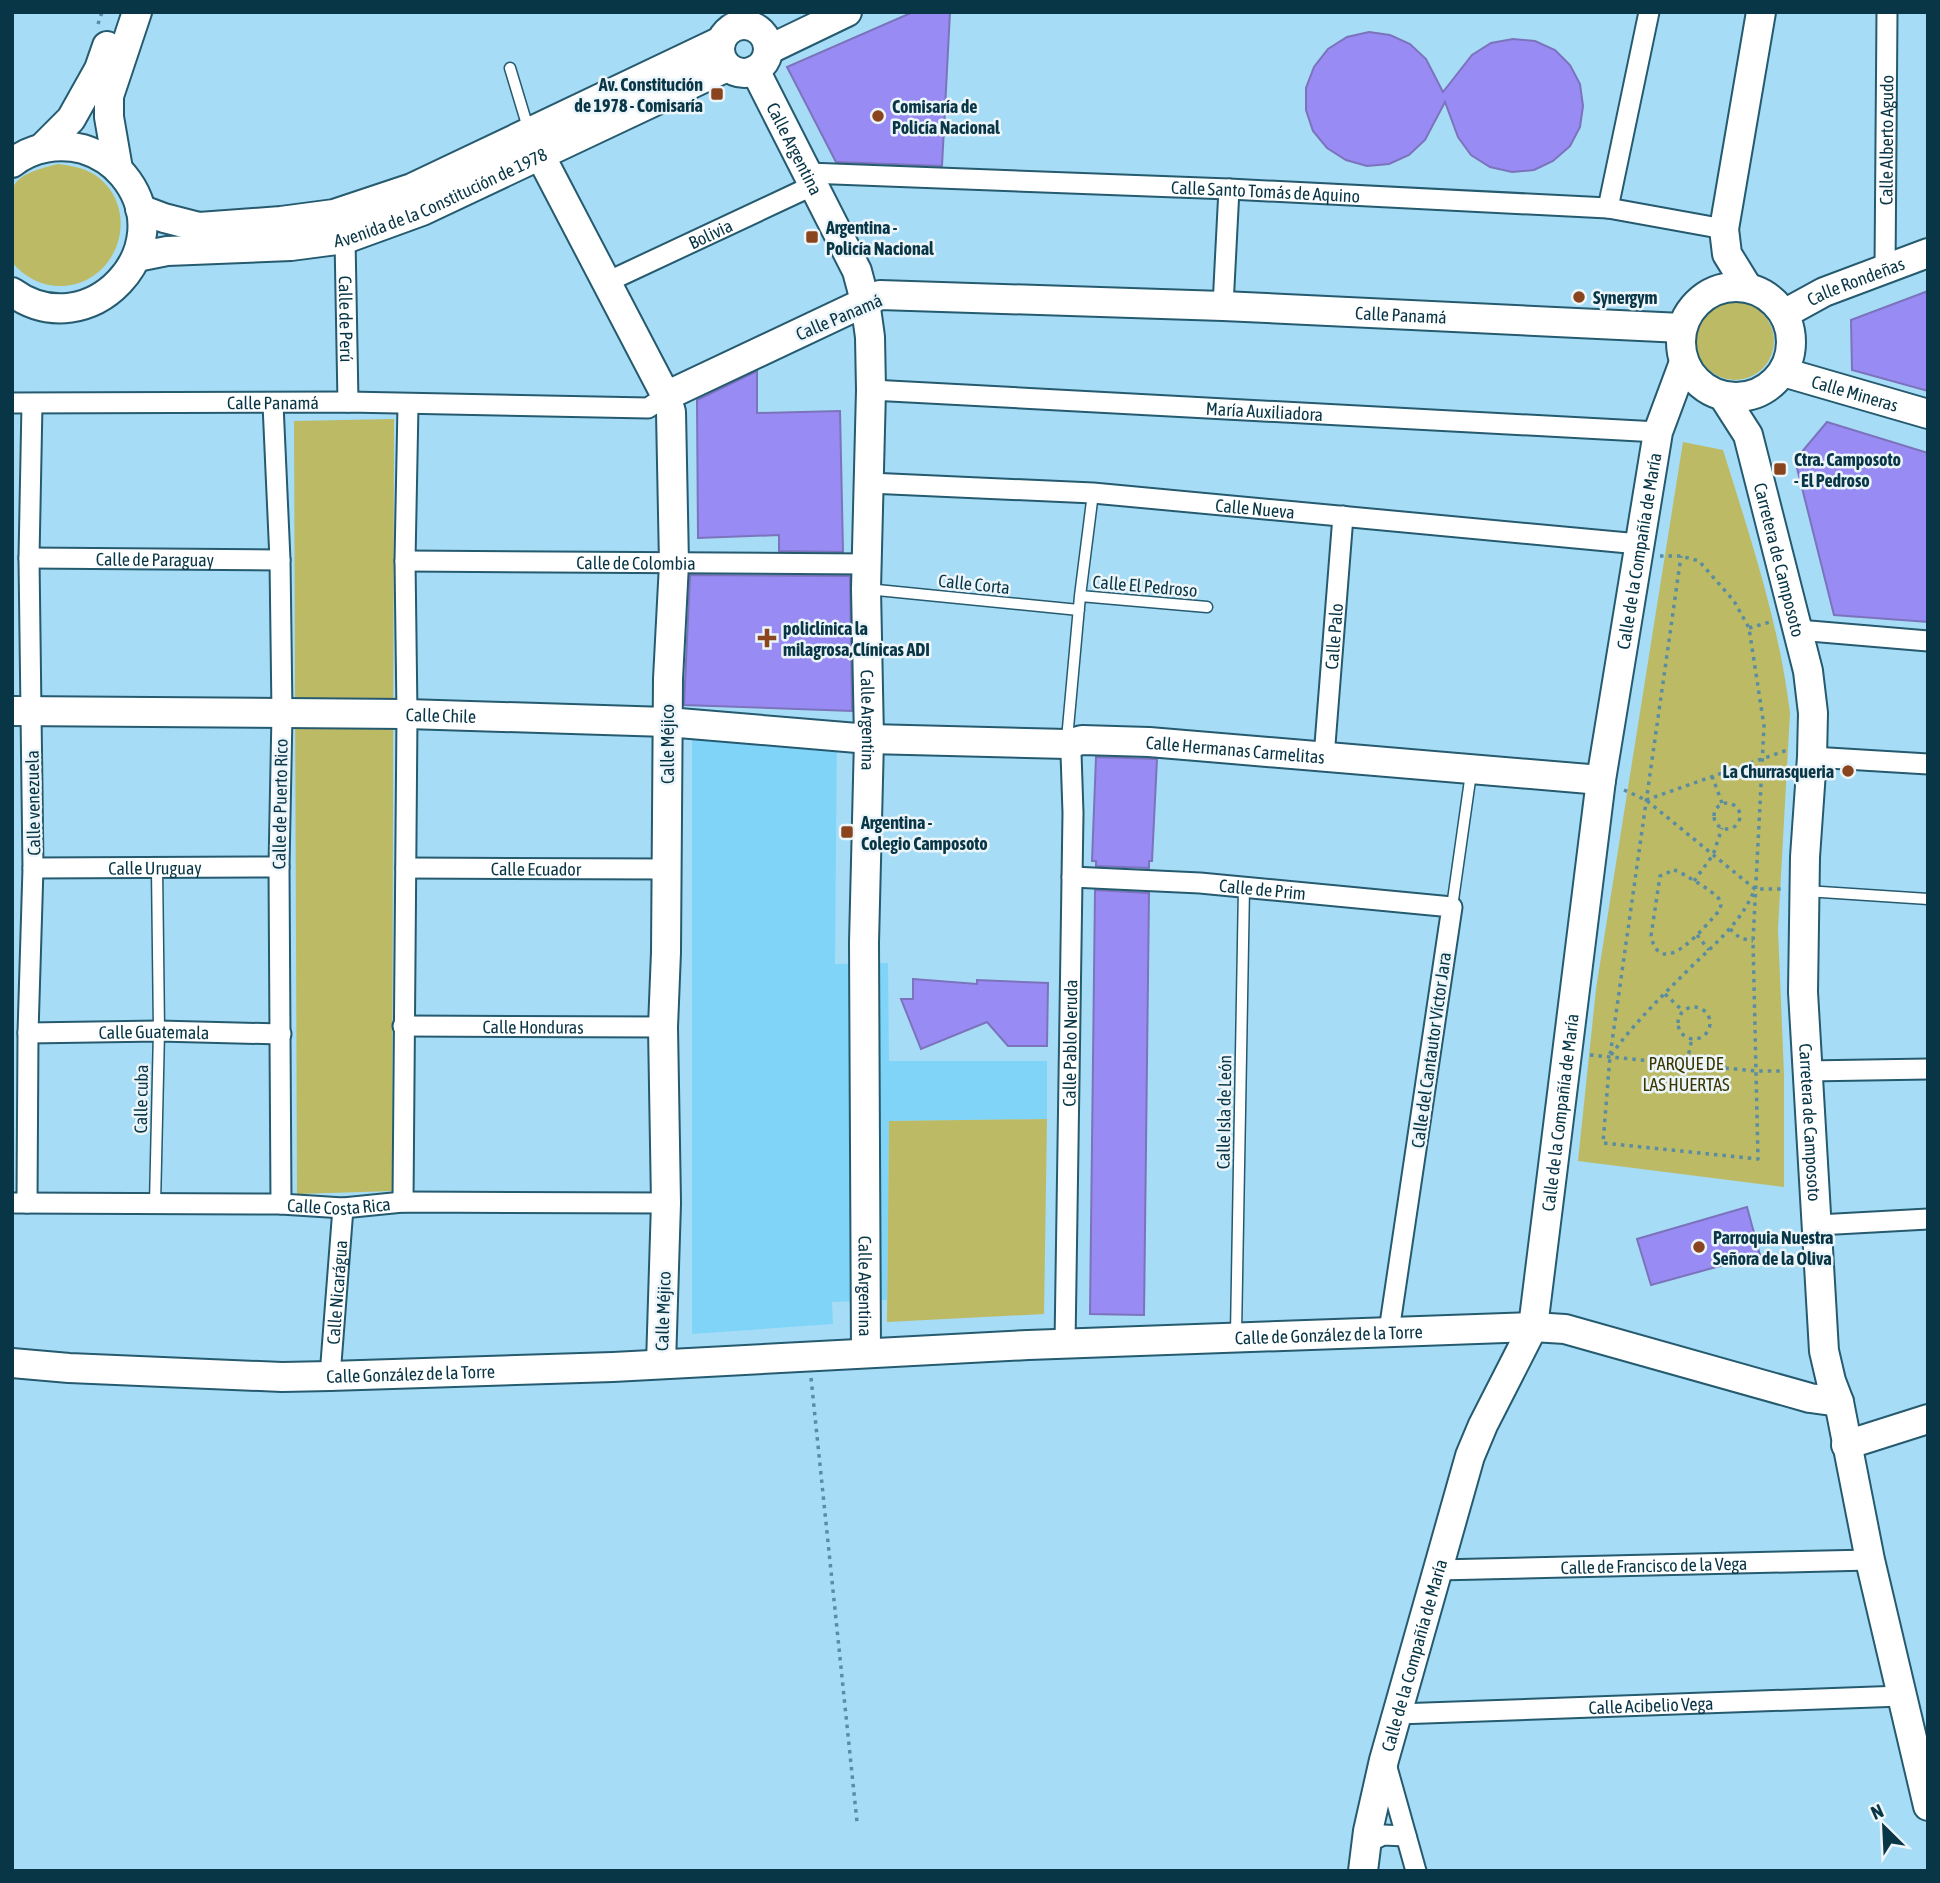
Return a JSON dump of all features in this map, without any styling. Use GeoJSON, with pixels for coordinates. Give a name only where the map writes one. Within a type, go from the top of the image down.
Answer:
{"type":"FeatureCollection","features":[{"type":"Feature","properties":{"kind":"street"},"geometry":{"type":"LineString","coordinates":[[42,148],[71,119],[99,69],[119,12]]}},
{"type":"Feature","properties":{"kind":"street"},"geometry":{"type":"LineString","coordinates":[[118,169],[109,117],[109,96],[137,12]]}},
{"type":"Feature","properties":{"kind":"street","name":"Avenida de la Constitución de 1978"},"geometry":{"type":"LineString","coordinates":[[137,257],[167,251],[291,246],[345,239],[422,211],[730,33],[772,12]]}},
{"type":"Feature","properties":{"kind":"street"},"geometry":{"type":"LineString","coordinates":[[730,33],[739,72],[847,12]]}},
{"type":"Feature","properties":{"kind":"street"},"geometry":{"type":"LineString","coordinates":[[1608,208],[1648,12]]}},
{"type":"Feature","properties":{"kind":"street"},"geometry":{"type":"LineString","coordinates":[[1748,288],[1727,254],[1724,229],[1761,12]]}},
{"type":"Feature","properties":{"kind":"street","name":"Calle Alberto Agudo"},"geometry":{"type":"LineString","coordinates":[[1885,270],[1887,12]]}},
{"type":"Feature","properties":{"kind":"street","name":"Calle Argentina"},"geometry":{"type":"LineString","coordinates":[[730,33],[759,30],[764,36],[762,60],[811,179],[857,271],[870,337],[867,576],[869,739],[864,943],[866,1353]]}},
{"type":"Feature","properties":{"kind":"street","name":"Avenida de la Constitución de 1978"},"geometry":{"type":"LineString","coordinates":[[141,209],[164,219],[199,227],[334,214],[535,144]]}},
{"type":"Feature","properties":{"kind":"street","name":"Calle Méjico"},"geometry":{"type":"LineString","coordinates":[[535,144],[666,396],[671,412],[674,564],[667,722],[663,1027],[666,1203],[661,1364]]}},
{"type":"Feature","properties":{"kind":"street"},"geometry":{"type":"LineString","coordinates":[[12,163],[42,148],[78,148],[103,158],[118,169],[129,182],[141,209],[141,242],[137,257],[120,284],[94,302],[62,309],[19,303]]}},
{"type":"Feature","properties":{"kind":"street","name":"Calle Santo Tomás de Aquino"},"geometry":{"type":"LineString","coordinates":[[811,179],[1229,189],[1608,208],[1724,229]]}},
{"type":"Feature","properties":{"kind":"street","name":"Bolivia"},"geometry":{"type":"LineString","coordinates":[[607,282],[811,179]]}},
{"type":"Feature","properties":{"kind":"street"},"geometry":{"type":"LineString","coordinates":[[1223,306],[1229,189]]}},
{"type":"Feature","properties":{"kind":"street"},"geometry":{"type":"LineString","coordinates":[[1697,303],[1722,288],[1748,288],[1773,300],[1784,314],[1790,328],[1791,343],[1783,372],[1772,384],[1758,393],[1740,397],[1723,396],[1706,389],[1693,377],[1684,362],[1680,345],[1682,328],[1697,303],[1715,241],[1724,229]]}},
{"type":"Feature","properties":{"kind":"street","name":"Calle de Perú"},"geometry":{"type":"LineString","coordinates":[[345,239],[348,402]]}},
{"type":"Feature","properties":{"kind":"street","name":"Calle Rondeñas"},"geometry":{"type":"LineString","coordinates":[[1784,314],[1824,292],[1928,254]]}},
{"type":"Feature","properties":{"kind":"street","name":"Calle Panamá"},"geometry":{"type":"LineString","coordinates":[[22,404],[348,402],[648,408],[666,396],[880,295],[1223,306],[1682,328]]}},
{"type":"Feature","properties":{"kind":"street","name":"Calle de la Compañía de María"},"geometry":{"type":"LineString","coordinates":[[1365,1857],[1384,1760],[1476,1441],[1533,1328],[1601,780],[1658,432],[1684,362]]}},
{"type":"Feature","properties":{"kind":"street","name":"Calle Mineras"},"geometry":{"type":"LineString","coordinates":[[1783,372],[1928,414]]}},
{"type":"Feature","properties":{"kind":"street","name":"María Auxiliadora"},"geometry":{"type":"LineString","coordinates":[[871,390],[1658,432]]}},
{"type":"Feature","properties":{"kind":"street","name":"Carretera de Camposoto"},"geometry":{"type":"LineString","coordinates":[[1748,435],[1750,412],[1758,393]]}},
{"type":"Feature","properties":{"kind":"street","name":"Carretera de Camposoto"},"geometry":{"type":"LineString","coordinates":[[1723,396],[1748,435],[1808,671],[1813,713],[1813,753],[1805,891],[1804,992],[1824,1351],[1839,1402],[1870,1560],[1928,1806]]}},
{"type":"Feature","properties":{"kind":"street","name":"Calle venezuela"},"geometry":{"type":"LineString","coordinates":[[20,1203],[33,868],[22,711],[29,558],[22,404]]}},
{"type":"Feature","properties":{"kind":"street","name":"Calle de Puerto Rico"},"geometry":{"type":"LineString","coordinates":[[272,404],[280,559],[282,714],[279,867],[281,1204]]}},
{"type":"Feature","properties":{"kind":"street"},"geometry":{"type":"LineString","coordinates":[[403,1202],[408,405]]}},
{"type":"Feature","properties":{"kind":"street","name":"Calle Nueva"},"geometry":{"type":"LineString","coordinates":[[869,483],[1093,493],[1343,516],[1638,550]]}},
{"type":"Feature","properties":{"kind":"street","name":"Calle Palo"},"geometry":{"type":"LineString","coordinates":[[1324,757],[1343,516]]}},
{"type":"Feature","properties":{"kind":"street","name":"Calle de Paraguay"},"geometry":{"type":"LineString","coordinates":[[29,558],[280,559]]}},
{"type":"Feature","properties":{"kind":"street","name":"Calle de Colombia"},"geometry":{"type":"LineString","coordinates":[[405,561],[674,564],[867,576]]}},
{"type":"Feature","properties":{"kind":"street"},"geometry":{"type":"LineString","coordinates":[[1797,631],[1928,641]]}},
{"type":"Feature","properties":{"kind":"street","name":"Calle Chile"},"geometry":{"type":"LineString","coordinates":[[22,711],[407,714],[667,722],[869,739]]}},
{"type":"Feature","properties":{"kind":"street","name":"Calle Hermanas Carmelitas"},"geometry":{"type":"LineString","coordinates":[[869,739],[1067,744],[1082,740],[1149,742],[1601,780]]}},
{"type":"Feature","properties":{"kind":"street","name":"Calle Pablo Neruda"},"geometry":{"type":"LineString","coordinates":[[1065,1344],[1072,877],[1071,753],[1067,744]]}},
{"type":"Feature","properties":{"kind":"street"},"geometry":{"type":"LineString","coordinates":[[1813,753],[1928,764]]}},
{"type":"Feature","properties":{"kind":"street","name":"Calle Uruguay"},"geometry":{"type":"LineString","coordinates":[[33,868],[279,867]]}},
{"type":"Feature","properties":{"kind":"street","name":"Calle Ecuador"},"geometry":{"type":"LineString","coordinates":[[406,869],[667,869]]}},
{"type":"Feature","properties":{"kind":"street","name":"Calle de Prim"},"geometry":{"type":"LineString","coordinates":[[1072,877],[1168,881],[1452,907]]}},
{"type":"Feature","properties":{"kind":"street","name":"Calle del Cantautor Víctor Jara"},"geometry":{"type":"LineString","coordinates":[[1389,1331],[1452,907]]}},
{"type":"Feature","properties":{"kind":"street","name":"Calle Honduras"},"geometry":{"type":"LineString","coordinates":[[403,1026],[663,1027]]}},
{"type":"Feature","properties":{"kind":"street","name":"Calle Guatemala"},"geometry":{"type":"LineString","coordinates":[[28,1032],[281,1034]]}},
{"type":"Feature","properties":{"kind":"street"},"geometry":{"type":"LineString","coordinates":[[1807,1071],[1928,1069]]}},
{"type":"Feature","properties":{"kind":"street","name":"Calle Costa Rica"},"geometry":{"type":"LineString","coordinates":[[20,1203],[281,1204],[343,1208],[403,1202],[666,1203]]}},
{"type":"Feature","properties":{"kind":"street","name":"Calle Nicarágua"},"geometry":{"type":"LineString","coordinates":[[330,1376],[343,1208]]}},
{"type":"Feature","properties":{"kind":"street"},"geometry":{"type":"LineString","coordinates":[[1818,1225],[1928,1219]]}},
{"type":"Feature","properties":{"kind":"street","name":"Calle de González de la Torre"},"geometry":{"type":"LineString","coordinates":[[808,1356],[1389,1331],[1565,1329],[1810,1398],[1839,1402]]}},
{"type":"Feature","properties":{"kind":"street","name":"Calle González de la Torre"},"geometry":{"type":"LineString","coordinates":[[12,1363],[269,1377],[661,1364],[808,1356]]}},
{"type":"Feature","properties":{"kind":"street"},"geometry":{"type":"LineString","coordinates":[[1846,1446],[1928,1419]]}},
{"type":"Feature","properties":{"kind":"street","name":"Calle de Francisco de la Vega"},"geometry":{"type":"LineString","coordinates":[[1437,1570],[1870,1560]]}},
{"type":"Feature","properties":{"kind":"street","name":"Calle Acibelio Vega"},"geometry":{"type":"LineString","coordinates":[[1397,1714],[1902,1696]]}},
{"type":"Feature","properties":{"kind":"street"},"geometry":{"type":"LineString","coordinates":[[1384,1760],[1416,1871]]}},
{"type":"Feature","properties":{"kind":"street","name":"Calle de la Compañía de María"},"geometry":{"type":"LineString","coordinates":[[1365,1857],[1383,1835],[1406,1836]]}},
{"type":"Feature","properties":{"kind":"lane"},"geometry":{"type":"LineString","coordinates":[[510,68],[535,144]]}},
{"type":"Feature","properties":{"kind":"lane"},"geometry":{"type":"LineString","coordinates":[[1067,744],[1080,596],[1093,493]]}},
{"type":"Feature","properties":{"kind":"lane","name":"Calle Corta"},"geometry":{"type":"LineString","coordinates":[[867,576],[1079,610]]}},
{"type":"Feature","properties":{"kind":"lane","name":"Calle El Pedroso"},"geometry":{"type":"LineString","coordinates":[[1080,596],[1207,607]]}},
{"type":"Feature","properties":{"kind":"lane","name":"Calle del Cantautor Víctor Jara"},"geometry":{"type":"LineString","coordinates":[[1452,907],[1472,770]]}},
{"type":"Feature","properties":{"kind":"lane","name":"Calle cuba"},"geometry":{"type":"LineString","coordinates":[[155,1205],[159,1031],[157,868]]}},
{"type":"Feature","properties":{"kind":"lane","name":"Calle Isla de León"},"geometry":{"type":"LineString","coordinates":[[1236,1337],[1244,887]]}},
{"type":"Feature","properties":{"kind":"lane"},"geometry":{"type":"LineString","coordinates":[[1805,891],[1928,899]]}},
{"type":"Feature","properties":{"kind":"path"},"geometry":{"type":"LineString","coordinates":[[1638,550],[1681,556],[1699,561],[1734,601],[1749,628],[1764,726],[1753,941],[1758,1159],[1603,1143],[1610,1056],[1681,556]]}},
{"type":"Feature","properties":{"kind":"path"},"geometry":{"type":"LineString","coordinates":[[1646,800],[1795,748],[1813,753]]}},
{"type":"Feature","properties":{"kind":"path"},"geometry":{"type":"LineString","coordinates":[[1712,776],[1722,803]]}},
{"type":"Feature","properties":{"kind":"path"},"geometry":{"type":"LineString","coordinates":[[1601,780],[1646,800],[1755,889]]}},
{"type":"Feature","properties":{"kind":"path"},"geometry":{"type":"LineString","coordinates":[[1722,803],[1735,804],[1741,815],[1735,826],[1722,828]]}},
{"type":"Feature","properties":{"kind":"path"},"geometry":{"type":"LineString","coordinates":[[1722,803],[1714,813],[1716,822],[1722,828]]}},
{"type":"Feature","properties":{"kind":"path"},"geometry":{"type":"LineString","coordinates":[[1694,881],[1713,855],[1722,828]]}},
{"type":"Feature","properties":{"kind":"path"},"geometry":{"type":"LineString","coordinates":[[1674,870],[1682,872],[1694,881],[1718,898],[1721,905],[1719,911],[1679,950],[1663,954],[1657,950],[1651,936],[1660,876],[1674,870]]}},
{"type":"Feature","properties":{"kind":"path"},"geometry":{"type":"LineString","coordinates":[[1610,1056],[1631,1027],[1730,929],[1747,908],[1755,889]]}},
{"type":"Feature","properties":{"kind":"path"},"geometry":{"type":"LineString","coordinates":[[1730,929],[1740,938],[1753,941]]}},
{"type":"Feature","properties":{"kind":"path"},"geometry":{"type":"LineString","coordinates":[[1697,934],[1709,950]]}},
{"type":"Feature","properties":{"kind":"path"},"geometry":{"type":"LineString","coordinates":[[1665,994],[1683,1011]]}},
{"type":"Feature","properties":{"kind":"path"},"geometry":{"type":"LineString","coordinates":[[1697,1007],[1708,1017],[1709,1022],[1702,1036],[1692,1038],[1683,1034],[1678,1020],[1683,1011],[1697,1007]]}},
{"type":"Feature","properties":{"kind":"path"},"geometry":{"type":"LineString","coordinates":[[1686,1062],[1692,1038]]}},
{"type":"Feature","properties":{"kind":"path"},"geometry":{"type":"LineString","coordinates":[[1566,1053],[1756,1070],[1807,1071]]}},
{"type":"Feature","properties":{"kind":"path"},"geometry":{"type":"LineString","coordinates":[[808,1356],[857,1822]]}},
{"type":"Feature","properties":{"kind":"shaded area"},"geometry":{"type":"Polygon","coordinates":[[[837,727],[835,964],[888,963],[889,1061],[1047,1061],[1047,1119],[889,1121],[887,1300],[832,1302],[833,1324],[692,1334],[692,730],[837,727]]]}},
{"type":"Feature","properties":{"kind":"green space"},"geometry":{"type":"Polygon","coordinates":[[[58,164],[85,170],[99,178],[112,192],[119,209],[121,226],[118,243],[110,259],[98,272],[83,282],[64,286],[35,280],[12,262],[12,190],[25,175],[58,164]]]}},
{"type":"Feature","properties":{"kind":"green space"},"geometry":{"type":"Polygon","coordinates":[[[1735,302],[1750,305],[1762,314],[1771,326],[1774,341],[1771,356],[1762,368],[1750,377],[1735,380],[1720,377],[1708,368],[1699,356],[1696,341],[1699,326],[1708,314],[1720,305],[1735,302]]]}},
{"type":"Feature","properties":{"kind":"green space"},"geometry":{"type":"Polygon","coordinates":[[[394,419],[392,1191],[297,1194],[294,421],[394,419]]]}},
{"type":"Feature","properties":{"kind":"green space","name":"PARQUE DE LAS HUERTAS"},"geometry":{"type":"Polygon","coordinates":[[[1683,442],[1723,450],[1771,613],[1790,713],[1778,929],[1784,1074],[1784,1187],[1578,1161],[1596,989],[1683,442]]]}},
{"type":"Feature","properties":{"kind":"green space"},"geometry":{"type":"Polygon","coordinates":[[[1047,1119],[1044,1314],[887,1322],[889,1121],[1047,1119]]]}},
{"type":"Feature","properties":{"kind":"building","name":"Comisaría de Policía Nacional"},"geometry":{"type":"Polygon","coordinates":[[[913,12],[950,12],[942,166],[836,162],[787,67],[913,12]]]}},
{"type":"Feature","properties":{"kind":"building"},"geometry":{"type":"Polygon","coordinates":[[[1369,32],[1390,35],[1410,44],[1426,59],[1443,92],[1472,55],[1491,43],[1513,39],[1535,41],[1555,50],[1570,65],[1580,84],[1583,106],[1580,127],[1570,146],[1553,161],[1534,170],[1512,172],[1490,167],[1471,155],[1458,137],[1445,102],[1425,140],[1409,155],[1389,164],[1367,166],[1346,160],[1327,148],[1313,131],[1306,110],[1306,88],[1314,67],[1328,49],[1347,37],[1369,32]]]}},
{"type":"Feature","properties":{"kind":"building"},"geometry":{"type":"Polygon","coordinates":[[[1928,291],[1928,391],[1852,370],[1851,320],[1928,291]]]}},
{"type":"Feature","properties":{"kind":"building"},"geometry":{"type":"Polygon","coordinates":[[[757,371],[757,413],[840,411],[843,552],[779,551],[779,535],[698,538],[697,400],[757,371]]]}},
{"type":"Feature","properties":{"kind":"building"},"geometry":{"type":"Polygon","coordinates":[[[1827,422],[1928,453],[1928,622],[1834,615],[1795,460],[1827,422]]]}},
{"type":"Feature","properties":{"kind":"building","name":"policlínica la milagrosa,Clínicas ADI"},"geometry":{"type":"Polygon","coordinates":[[[690,575],[850,576],[852,711],[684,705],[690,575]]]}},
{"type":"Feature","properties":{"kind":"building"},"geometry":{"type":"Polygon","coordinates":[[[1096,757],[1157,759],[1152,861],[1149,861],[1149,868],[1096,866],[1096,861],[1092,861],[1096,757]]]}},
{"type":"Feature","properties":{"kind":"building"},"geometry":{"type":"Polygon","coordinates":[[[1095,890],[1149,893],[1144,1315],[1090,1314],[1095,890]]]}},
{"type":"Feature","properties":{"kind":"building"},"geometry":{"type":"Polygon","coordinates":[[[913,979],[977,984],[977,980],[1048,983],[1047,1046],[1008,1046],[987,1022],[921,1049],[901,999],[913,999],[913,979]]]}},
{"type":"Feature","properties":{"kind":"building","name":"Parroquia Nuestra Señora de la Oliva"},"geometry":{"type":"Polygon","coordinates":[[[1747,1207],[1760,1255],[1651,1285],[1637,1239],[1747,1207]]]}},
{"type":"Feature","properties":{"kind":"place","name":"Av. Constitución de 1978 - Comisaría"},"geometry":{"type":"Point","coordinates":[717,94]}},
{"type":"Feature","properties":{"kind":"place","name":"Comisaría de Policía Nacional"},"geometry":{"type":"Point","coordinates":[878,116]}},
{"type":"Feature","properties":{"kind":"place","name":"Argentina - Policía Nacional"},"geometry":{"type":"Point","coordinates":[812,237]}},
{"type":"Feature","properties":{"kind":"place","name":"Synergym"},"geometry":{"type":"Point","coordinates":[1579,297]}},
{"type":"Feature","properties":{"kind":"place","name":"Ctra. Camposoto - El Pedroso"},"geometry":{"type":"Point","coordinates":[1780,469]}},
{"type":"Feature","properties":{"kind":"place","name":"policlínica la milagrosa,Clínicas ADI"},"geometry":{"type":"Point","coordinates":[767,638]}},
{"type":"Feature","properties":{"kind":"place","name":"La Churrasqueria"},"geometry":{"type":"Point","coordinates":[1848,771]}},
{"type":"Feature","properties":{"kind":"place","name":"Argentina - Colegio Camposoto"},"geometry":{"type":"Point","coordinates":[847,832]}},
{"type":"Feature","properties":{"kind":"place","name":"Parroquia Nuestra Señora de la Oliva"},"geometry":{"type":"Point","coordinates":[1699,1247]}}]}
